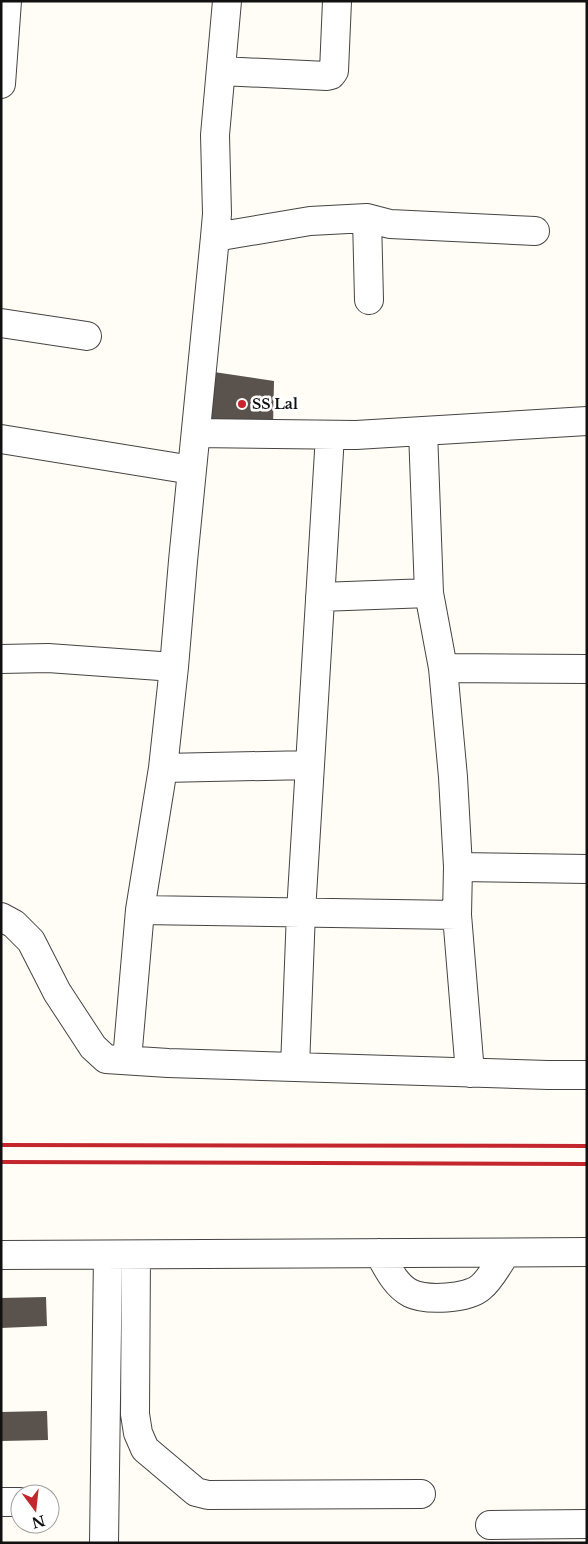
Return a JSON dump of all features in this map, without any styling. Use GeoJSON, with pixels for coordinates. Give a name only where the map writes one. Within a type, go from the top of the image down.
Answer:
{"type":"FeatureCollection","features":[{"type":"Feature","properties":{"kind":"street"},"geometry":{"type":"LineString","coordinates":[[1,84],[7,1]]}},
{"type":"Feature","properties":{"kind":"street"},"geometry":{"type":"LineString","coordinates":[[127,1060],[140,910],[163,768],[174,667],[218,214],[216,135],[227,1]]}},
{"type":"Feature","properties":{"kind":"street"},"geometry":{"type":"LineString","coordinates":[[221,71],[332,75],[334,71],[337,1]]}},
{"type":"Feature","properties":{"kind":"street"},"geometry":{"type":"LineString","coordinates":[[215,237],[310,221],[367,218],[390,224],[535,231]]}},
{"type":"Feature","properties":{"kind":"street"},"geometry":{"type":"LineString","coordinates":[[367,218],[369,300]]}},
{"type":"Feature","properties":{"kind":"street"},"geometry":{"type":"LineString","coordinates":[[1,323],[87,336]]}},
{"type":"Feature","properties":{"kind":"street"},"geometry":{"type":"LineString","coordinates":[[196,433],[356,435],[587,421]]}},
{"type":"Feature","properties":{"kind":"street"},"geometry":{"type":"LineString","coordinates":[[423,430],[429,593],[443,668],[453,777],[458,867],[457,915],[470,1073]]}},
{"type":"Feature","properties":{"kind":"street"},"geometry":{"type":"LineString","coordinates":[[295,1067],[301,912],[330,434]]}},
{"type":"Feature","properties":{"kind":"street"},"geometry":{"type":"LineString","coordinates":[[1,439],[192,470]]}},
{"type":"Feature","properties":{"kind":"street"},"geometry":{"type":"LineString","coordinates":[[320,597],[429,593]]}},
{"type":"Feature","properties":{"kind":"street"},"geometry":{"type":"LineString","coordinates":[[1,659],[48,658],[174,667]]}},
{"type":"Feature","properties":{"kind":"street"},"geometry":{"type":"LineString","coordinates":[[443,668],[587,669]]}},
{"type":"Feature","properties":{"kind":"street"},"geometry":{"type":"LineString","coordinates":[[163,768],[310,765]]}},
{"type":"Feature","properties":{"kind":"street"},"geometry":{"type":"LineString","coordinates":[[458,867],[587,868]]}},
{"type":"Feature","properties":{"kind":"street"},"geometry":{"type":"LineString","coordinates":[[140,910],[457,915]]}},
{"type":"Feature","properties":{"kind":"street"},"geometry":{"type":"LineString","coordinates":[[1,917],[14,924],[31,942],[58,992],[93,1047],[106,1059],[168,1063],[587,1075]]}},
{"type":"Feature","properties":{"kind":"street"},"geometry":{"type":"LineString","coordinates":[[1,1256],[587,1252]]}},
{"type":"Feature","properties":{"kind":"street"},"geometry":{"type":"LineString","coordinates":[[380,1253],[392,1276],[410,1293],[428,1297],[459,1297],[471,1294],[482,1287],[506,1253]]}},
{"type":"Feature","properties":{"kind":"street"},"geometry":{"type":"LineString","coordinates":[[104,1543],[108,1255]]}},
{"type":"Feature","properties":{"kind":"street"},"geometry":{"type":"LineString","coordinates":[[136,1255],[135,1414],[138,1433],[145,1449],[196,1492],[208,1495],[421,1494]]}},
{"type":"Feature","properties":{"kind":"street"},"geometry":{"type":"LineString","coordinates":[[490,1525],[587,1524]]}},
{"type":"Feature","properties":{"kind":"building","name":"SS Lal"},"geometry":{"type":"Polygon","coordinates":[[[214,372],[274,381],[273,427],[208,428],[214,372]]]}},
{"type":"Feature","properties":{"kind":"building"},"geometry":{"type":"Polygon","coordinates":[[[46,1297],[47,1326],[1,1328],[1,1298],[46,1297]]]}},
{"type":"Feature","properties":{"kind":"building"},"geometry":{"type":"Polygon","coordinates":[[[47,1411],[48,1440],[1,1441],[1,1412],[47,1411]]]}},
{"type":"Feature","properties":{"kind":"railway"},"geometry":{"type":"LineString","coordinates":[[1,1145],[587,1146]]}},
{"type":"Feature","properties":{"kind":"railway"},"geometry":{"type":"LineString","coordinates":[[1,1162],[587,1164]]}},
{"type":"Feature","properties":{"kind":"place","name":"SS Lal"},"geometry":{"type":"Point","coordinates":[242,404]}}]}
